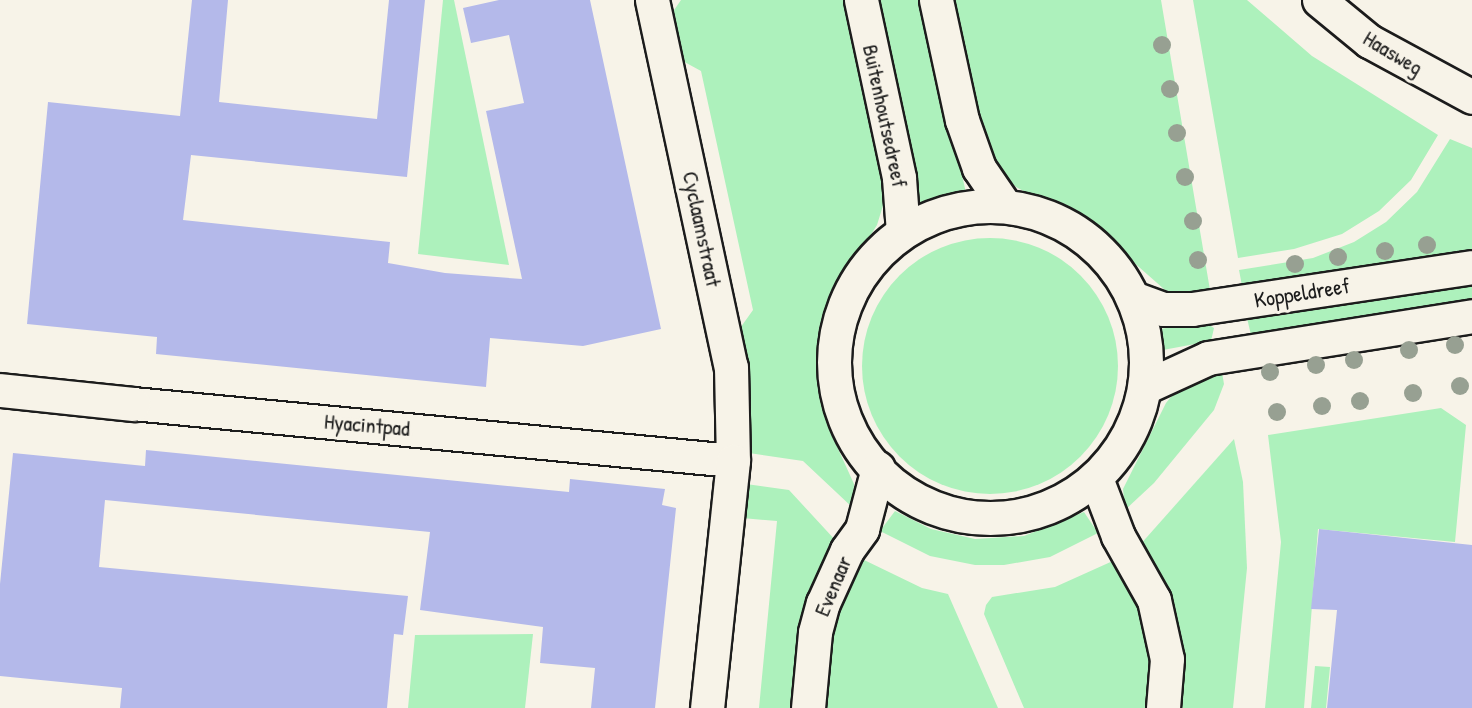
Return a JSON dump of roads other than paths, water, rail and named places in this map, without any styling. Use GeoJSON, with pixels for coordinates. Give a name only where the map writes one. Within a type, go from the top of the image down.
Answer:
{"type":"FeatureCollection","features":[{"type":"Feature","properties":{"kind":"main road","name":"Cyclaamstraat"},"geometry":{"type":"LineString","coordinates":[[652,0],[731,367],[733,461]]}},
{"type":"Feature","properties":{"kind":"main road","name":"Buitenhoutsedreef"},"geometry":{"type":"LineString","coordinates":[[861,0],[898,178],[903,232]]}},
{"type":"Feature","properties":{"kind":"main road"},"geometry":{"type":"LineString","coordinates":[[936,0],[962,120],[979,168],[1005,206]]}},
{"type":"Feature","properties":{"kind":"main road","name":"Haasweg"},"geometry":{"type":"LineString","coordinates":[[1319,0],[1369,41],[1472,97]]}},
{"type":"Feature","properties":{"kind":"main road"},"geometry":{"type":"LineString","coordinates":[[1005,206],[1037,213],[1076,231],[1103,254],[1133,298],[1145,338],[1145,387],[1117,455],[1096,478],[1065,500],[1024,516],[985,520],[946,514],[912,499],[878,468],[840,409],[833,374],[839,319],[860,276],[880,251],[903,232],[963,208],[1005,206]]}},
{"type":"Feature","properties":{"kind":"main road","name":"Koppeldreef"},"geometry":{"type":"LineString","coordinates":[[1133,298],[1163,309],[1192,309],[1472,267]]}},
{"type":"Feature","properties":{"kind":"main road"},"geometry":{"type":"LineString","coordinates":[[1145,387],[1208,358],[1472,316]]}},
{"type":"Feature","properties":{"kind":"main road","name":"Hyacintpad"},"geometry":{"type":"LineString","coordinates":[[0,390],[133,404]]}},
{"type":"Feature","properties":{"kind":"main road"},"geometry":{"type":"LineString","coordinates":[[707,708],[733,461]]}},
{"type":"Feature","properties":{"kind":"main road","name":"Evenaar"},"geometry":{"type":"LineString","coordinates":[[808,708],[815,632],[823,603],[847,550],[862,528],[878,468]]}},
{"type":"Feature","properties":{"kind":"main road"},"geometry":{"type":"LineString","coordinates":[[1096,478],[1118,536],[1154,600],[1167,659],[1163,708]]}},
{"type":"Feature","properties":{"kind":"street","name":"Hyacintpad"},"geometry":{"type":"LineString","coordinates":[[133,404],[733,461]]}}]}
